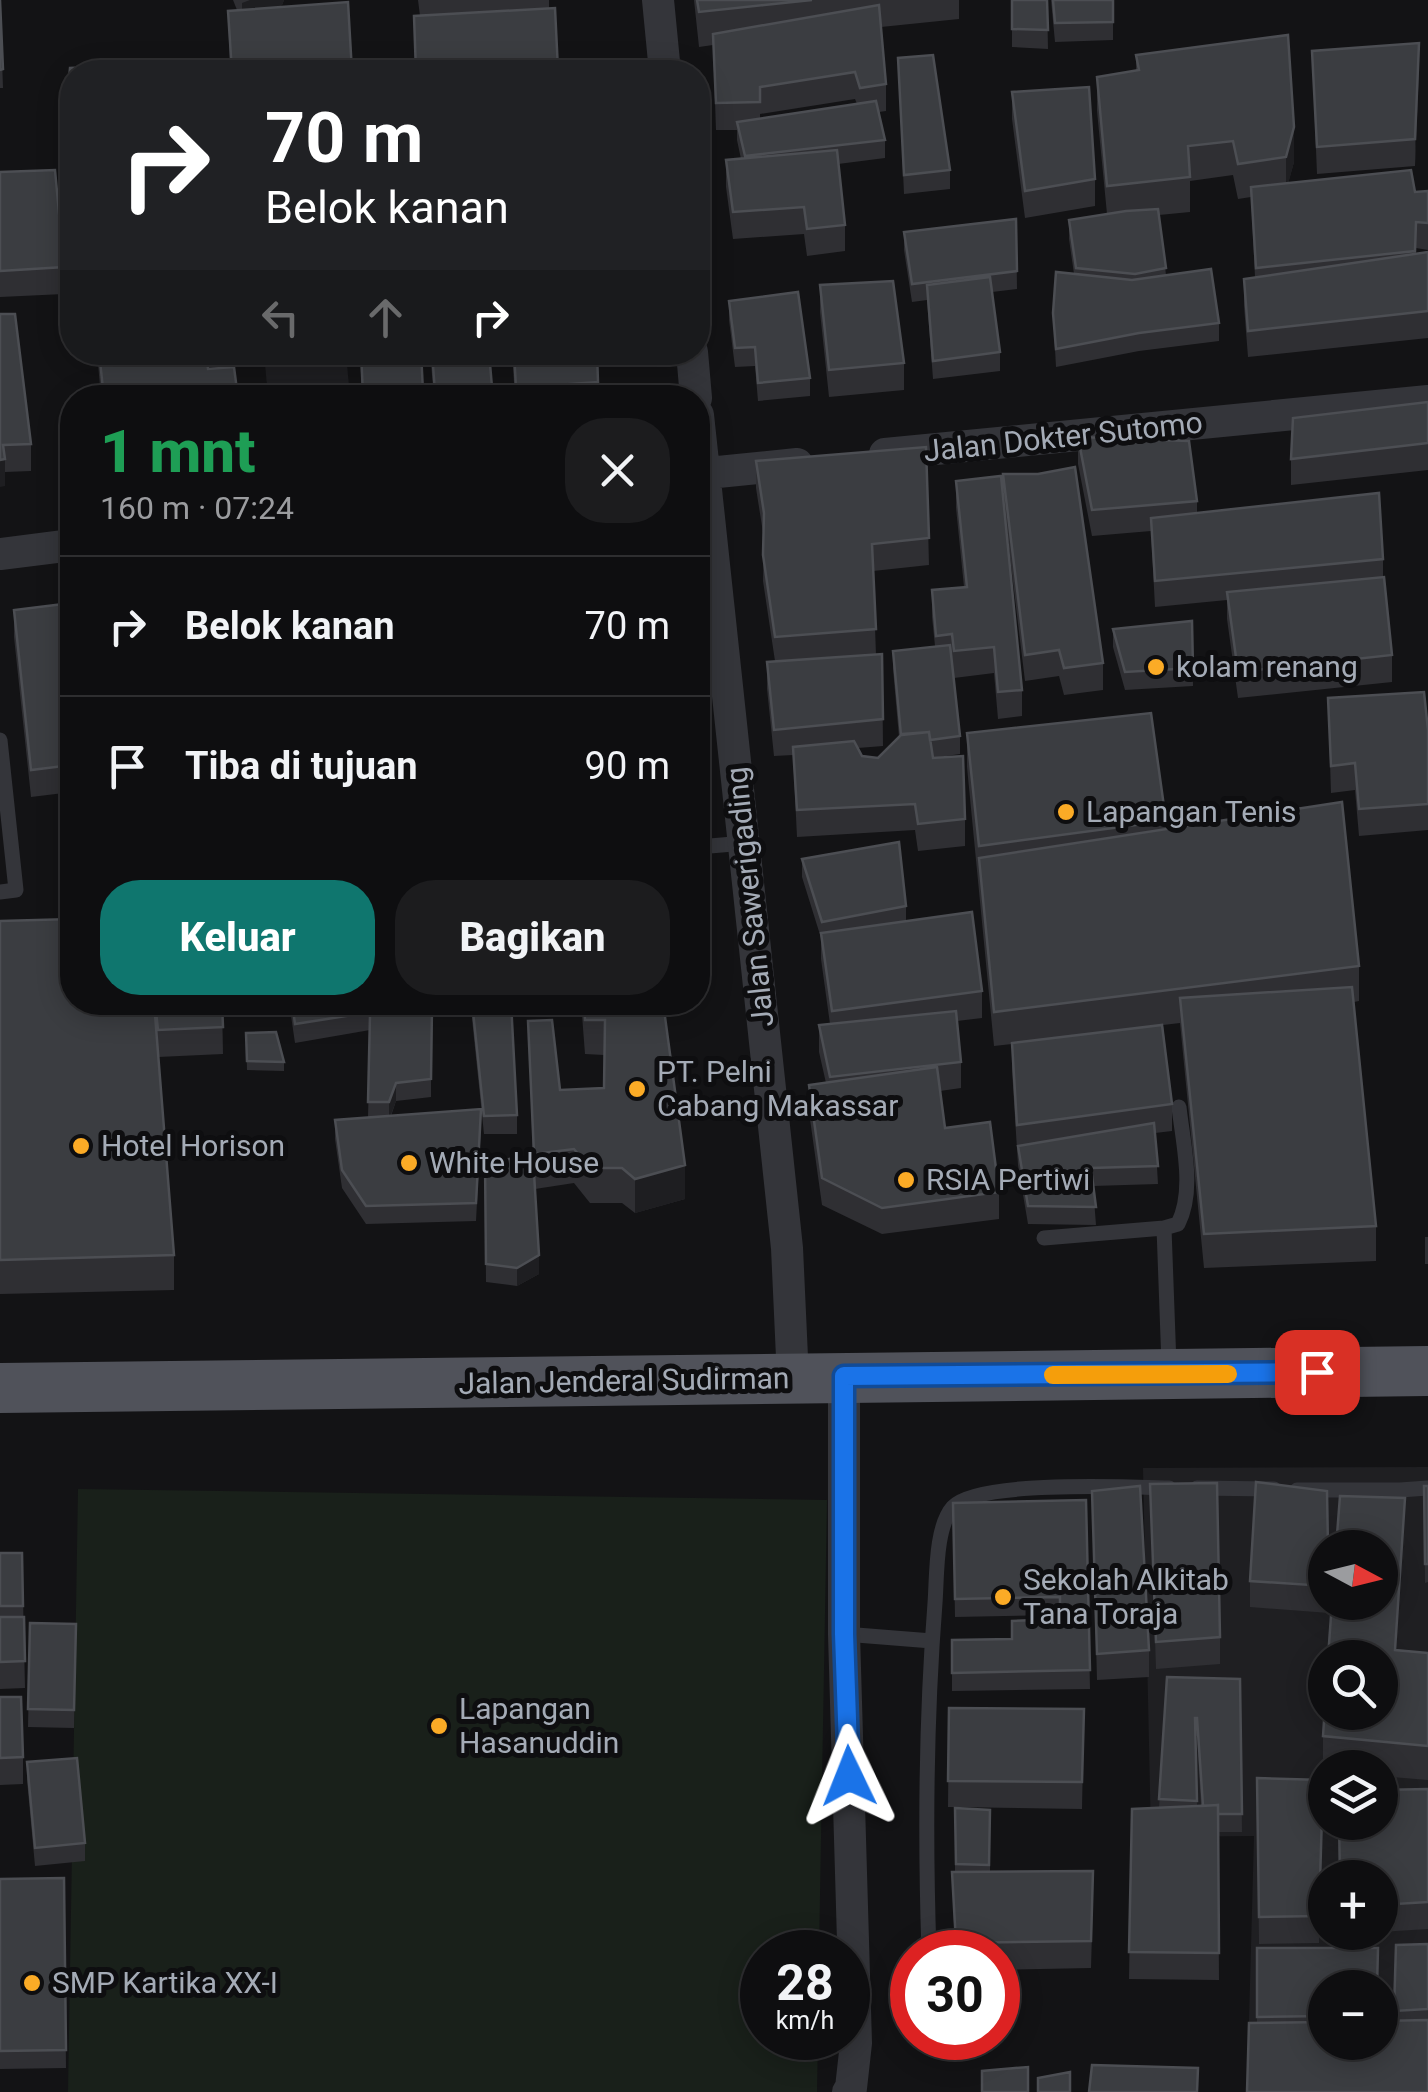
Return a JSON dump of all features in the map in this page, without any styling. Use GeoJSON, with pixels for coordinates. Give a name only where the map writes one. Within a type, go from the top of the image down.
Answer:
{"type":"FeatureCollection","features":[{"type":"Feature","properties":{"kind":"main road","name":"Jalan Jenderal Sudirman"},"geometry":{"type":"LineString","coordinates":[[0,1388],[1428,1371]]}},
{"type":"Feature","properties":{"kind":"street"},"geometry":{"type":"LineString","coordinates":[[658,0],[664,60]]}},
{"type":"Feature","properties":{"kind":"street","name":"Jalan Dokter Sutomo"},"geometry":{"type":"LineString","coordinates":[[710,473],[1428,400]]}},
{"type":"Feature","properties":{"kind":"street"},"geometry":{"type":"LineString","coordinates":[[0,554],[60,546]]}},
{"type":"Feature","properties":{"kind":"street","name":"Jalan Sawerigading"},"geometry":{"type":"LineString","coordinates":[[710,556],[745,843],[787,1248],[793,1379]]}},
{"type":"Feature","properties":{"kind":"street"},"geometry":{"type":"LineString","coordinates":[[844,1376],[844,1634],[856,2042],[852,2088],[848,2092]]}},
{"type":"Feature","properties":{"kind":"lane"},"geometry":{"type":"LineString","coordinates":[[0,740],[16,890],[0,892]]}},
{"type":"Feature","properties":{"kind":"lane"},"geometry":{"type":"LineString","coordinates":[[710,847],[745,843]]}},
{"type":"Feature","properties":{"kind":"lane"},"geometry":{"type":"LineString","coordinates":[[1044,1238],[1178,1224],[1187,1184],[1179,1107]]}},
{"type":"Feature","properties":{"kind":"lane"},"geometry":{"type":"LineString","coordinates":[[1164,1228],[1170,1374]]}},
{"type":"Feature","properties":{"kind":"lane"},"geometry":{"type":"LineString","coordinates":[[929,1930],[928,1734],[932,1641],[943,1526],[953,1506],[975,1495],[1091,1487],[1428,1488]]}},
{"type":"Feature","properties":{"kind":"lane"},"geometry":{"type":"LineString","coordinates":[[844,1634],[932,1641]]}},
{"type":"Feature","properties":{"kind":"shaded area"},"geometry":{"type":"Polygon","coordinates":[[[265,365],[347,365],[349,385],[267,385],[265,365]]]}},
{"type":"Feature","properties":{"kind":"shaded area"},"geometry":{"type":"Polygon","coordinates":[[[1428,1467],[1428,2053],[1398,2054],[1398,1970],[1308,1970],[1308,2056],[1248,2058],[1254,1836],[1151,1837],[1143,1468],[1428,1467]]]}},
{"type":"Feature","properties":{"kind":"shaded area"},"geometry":{"type":"Polygon","coordinates":[[[78,1489],[827,1500],[819,1930],[740,1930],[740,2060],[818,2060],[817,2092],[68,2092],[78,1489]]]}},
{"type":"Feature","properties":{"kind":"building"},"geometry":{"type":"Polygon","coordinates":[[[0,0],[3,69],[0,70],[0,0]]]}},
{"type":"Feature","properties":{"kind":"building"},"geometry":{"type":"Polygon","coordinates":[[[697,0],[812,0],[699,12],[697,0]]]}},
{"type":"Feature","properties":{"kind":"building"},"geometry":{"type":"Polygon","coordinates":[[[1012,0],[1047,0],[1048,30],[1012,29],[1012,0]]]}},
{"type":"Feature","properties":{"kind":"building"},"geometry":{"type":"Polygon","coordinates":[[[1053,0],[1113,0],[1113,22],[1055,23],[1053,0]]]}},
{"type":"Feature","properties":{"kind":"building"},"geometry":{"type":"Polygon","coordinates":[[[348,2],[351,60],[231,60],[228,11],[348,2]]]}},
{"type":"Feature","properties":{"kind":"building"},"geometry":{"type":"Polygon","coordinates":[[[879,5],[886,84],[860,88],[855,72],[760,87],[760,102],[716,103],[713,34],[879,5]]]}},
{"type":"Feature","properties":{"kind":"building"},"geometry":{"type":"Polygon","coordinates":[[[555,8],[558,60],[416,60],[414,16],[555,8]]]}},
{"type":"Feature","properties":{"kind":"building"},"geometry":{"type":"Polygon","coordinates":[[[1288,35],[1294,127],[1286,157],[1238,164],[1233,141],[1188,146],[1190,177],[1107,186],[1097,77],[1139,70],[1136,55],[1288,35]]]}},
{"type":"Feature","properties":{"kind":"building"},"geometry":{"type":"Polygon","coordinates":[[[1419,43],[1415,139],[1317,147],[1312,51],[1419,43]]]}},
{"type":"Feature","properties":{"kind":"building"},"geometry":{"type":"Polygon","coordinates":[[[933,55],[950,170],[904,175],[898,58],[933,55]]]}},
{"type":"Feature","properties":{"kind":"building"},"geometry":{"type":"Polygon","coordinates":[[[1089,87],[1095,179],[1025,191],[1012,92],[1089,87]]]}},
{"type":"Feature","properties":{"kind":"building"},"geometry":{"type":"Polygon","coordinates":[[[876,101],[885,140],[745,156],[737,122],[876,101]]]}},
{"type":"Feature","properties":{"kind":"building"},"geometry":{"type":"Polygon","coordinates":[[[837,150],[845,225],[807,229],[804,207],[733,212],[726,160],[837,150]]]}},
{"type":"Feature","properties":{"kind":"building"},"geometry":{"type":"Polygon","coordinates":[[[55,170],[60,267],[0,271],[0,172],[55,170]]]}},
{"type":"Feature","properties":{"kind":"building"},"geometry":{"type":"Polygon","coordinates":[[[1411,170],[1415,192],[1428,191],[1428,223],[1416,222],[1415,251],[1256,268],[1251,187],[1411,170]]]}},
{"type":"Feature","properties":{"kind":"building"},"geometry":{"type":"Polygon","coordinates":[[[1158,209],[1166,268],[1135,274],[1076,268],[1069,220],[1158,209]]]}},
{"type":"Feature","properties":{"kind":"building"},"geometry":{"type":"Polygon","coordinates":[[[1016,219],[1017,271],[912,284],[904,232],[1016,219]]]}},
{"type":"Feature","properties":{"kind":"building"},"geometry":{"type":"Polygon","coordinates":[[[1428,252],[1428,311],[1248,331],[1244,279],[1428,252]]]}},
{"type":"Feature","properties":{"kind":"building"},"geometry":{"type":"Polygon","coordinates":[[[1211,269],[1219,323],[1056,349],[1056,272],[1132,280],[1211,269]]]}},
{"type":"Feature","properties":{"kind":"building"},"geometry":{"type":"Polygon","coordinates":[[[990,277],[1000,352],[933,361],[927,285],[990,277]]]}},
{"type":"Feature","properties":{"kind":"building"},"geometry":{"type":"Polygon","coordinates":[[[893,281],[904,363],[829,370],[820,285],[893,281]]]}},
{"type":"Feature","properties":{"kind":"building"},"geometry":{"type":"Polygon","coordinates":[[[798,292],[810,378],[758,383],[755,347],[735,348],[729,301],[798,292]]]}},
{"type":"Feature","properties":{"kind":"building"},"geometry":{"type":"Polygon","coordinates":[[[0,314],[15,314],[31,444],[3,445],[5,459],[0,460],[0,314]]]}},
{"type":"Feature","properties":{"kind":"building"},"geometry":{"type":"Polygon","coordinates":[[[100,365],[234,367],[236,385],[103,385],[100,365]]]}},
{"type":"Feature","properties":{"kind":"building"},"geometry":{"type":"Polygon","coordinates":[[[362,365],[422,365],[423,385],[363,385],[362,365]]]}},
{"type":"Feature","properties":{"kind":"building"},"geometry":{"type":"Polygon","coordinates":[[[433,365],[490,365],[492,385],[434,385],[433,365]]]}},
{"type":"Feature","properties":{"kind":"building"},"geometry":{"type":"Polygon","coordinates":[[[515,365],[597,365],[598,382],[516,385],[515,365]]]}},
{"type":"Feature","properties":{"kind":"building"},"geometry":{"type":"Polygon","coordinates":[[[1428,402],[1428,443],[1291,459],[1293,418],[1428,402]]]}},
{"type":"Feature","properties":{"kind":"building"},"geometry":{"type":"Polygon","coordinates":[[[1078,437],[1189,441],[1197,501],[1092,510],[1078,437]]]}},
{"type":"Feature","properties":{"kind":"building"},"geometry":{"type":"Polygon","coordinates":[[[926,447],[929,538],[872,544],[876,629],[775,637],[763,555],[764,513],[756,461],[926,447]]]}},
{"type":"Feature","properties":{"kind":"building"},"geometry":{"type":"Polygon","coordinates":[[[1075,467],[1103,663],[1064,668],[1059,650],[1025,655],[1003,474],[1038,474],[1075,467]]]}},
{"type":"Feature","properties":{"kind":"building"},"geometry":{"type":"Polygon","coordinates":[[[1001,476],[1022,690],[998,692],[994,647],[954,651],[952,634],[936,636],[932,590],[967,587],[956,481],[1001,476]]]}},
{"type":"Feature","properties":{"kind":"building"},"geometry":{"type":"Polygon","coordinates":[[[1379,493],[1383,559],[1155,581],[1151,518],[1379,493]]]}},
{"type":"Feature","properties":{"kind":"building"},"geometry":{"type":"Polygon","coordinates":[[[1384,577],[1392,655],[1238,672],[1227,592],[1384,577]]]}},
{"type":"Feature","properties":{"kind":"building"},"geometry":{"type":"Polygon","coordinates":[[[60,604],[60,766],[31,770],[14,610],[60,604]]]}},
{"type":"Feature","properties":{"kind":"building"},"geometry":{"type":"Polygon","coordinates":[[[1192,621],[1193,668],[1125,672],[1113,629],[1192,621]]]}},
{"type":"Feature","properties":{"kind":"building"},"geometry":{"type":"Polygon","coordinates":[[[950,645],[960,736],[930,740],[929,732],[901,735],[893,651],[950,645]]]}},
{"type":"Feature","properties":{"kind":"building"},"geometry":{"type":"Polygon","coordinates":[[[882,654],[883,719],[774,730],[767,662],[882,654]]]}},
{"type":"Feature","properties":{"kind":"building"},"geometry":{"type":"Polygon","coordinates":[[[1424,692],[1428,804],[1359,809],[1355,763],[1331,766],[1328,698],[1424,692]]]}},
{"type":"Feature","properties":{"kind":"building","name":"Lapangan Tenis"},"geometry":{"type":"Polygon","coordinates":[[[1151,713],[1166,821],[979,846],[967,733],[1151,713]]]}},
{"type":"Feature","properties":{"kind":"building"},"geometry":{"type":"Polygon","coordinates":[[[929,732],[933,758],[963,756],[965,819],[918,824],[915,804],[797,810],[793,747],[854,741],[862,756],[878,758],[902,734],[929,732]]]}},
{"type":"Feature","properties":{"kind":"building"},"geometry":{"type":"Polygon","coordinates":[[[1342,802],[1359,966],[994,1012],[979,858],[1342,802]]]}},
{"type":"Feature","properties":{"kind":"building"},"geometry":{"type":"Polygon","coordinates":[[[899,842],[906,906],[822,922],[802,859],[899,842]]]}},
{"type":"Feature","properties":{"kind":"building"},"geometry":{"type":"Polygon","coordinates":[[[972,912],[982,991],[832,1011],[821,933],[972,912]]]}},
{"type":"Feature","properties":{"kind":"building","name":"Hotel Horison"},"geometry":{"type":"Polygon","coordinates":[[[60,919],[60,1015],[155,1015],[174,1255],[0,1260],[0,921],[60,919]]]}},
{"type":"Feature","properties":{"kind":"building"},"geometry":{"type":"Polygon","coordinates":[[[1352,987],[1376,1226],[1204,1234],[1180,998],[1352,987]]]}},
{"type":"Feature","properties":{"kind":"building"},"geometry":{"type":"Polygon","coordinates":[[[956,1011],[961,1062],[830,1077],[819,1025],[956,1011]]]}},
{"type":"Feature","properties":{"kind":"building"},"geometry":{"type":"Polygon","coordinates":[[[156,1015],[223,1015],[223,1027],[158,1030],[156,1015]]]}},
{"type":"Feature","properties":{"kind":"building"},"geometry":{"type":"Polygon","coordinates":[[[294,1015],[352,1015],[295,1024],[294,1015]]]}},
{"type":"Feature","properties":{"kind":"building"},"geometry":{"type":"Polygon","coordinates":[[[370,1015],[432,1015],[431,1079],[396,1083],[389,1102],[368,1102],[370,1015]]]}},
{"type":"Feature","properties":{"kind":"building"},"geometry":{"type":"Polygon","coordinates":[[[473,1015],[512,1015],[517,1115],[484,1116],[473,1015]]]}},
{"type":"Feature","properties":{"kind":"building","name":"PT. Pelni Cabang Makassar"},"geometry":{"type":"Polygon","coordinates":[[[585,1015],[665,1015],[685,1165],[635,1179],[622,1168],[590,1168],[574,1149],[534,1154],[528,1021],[552,1020],[560,1090],[604,1088],[605,1020],[585,1020],[585,1015]]]}},
{"type":"Feature","properties":{"kind":"building"},"geometry":{"type":"Polygon","coordinates":[[[1162,1025],[1172,1104],[1017,1125],[1012,1043],[1162,1025]]]}},
{"type":"Feature","properties":{"kind":"building"},"geometry":{"type":"Polygon","coordinates":[[[276,1032],[284,1062],[247,1061],[246,1033],[276,1032]]]}},
{"type":"Feature","properties":{"kind":"building","name":"RSIA Pertiwi"},"geometry":{"type":"Polygon","coordinates":[[[937,1067],[945,1128],[990,1122],[999,1192],[882,1208],[822,1178],[809,1085],[937,1067]]]}},
{"type":"Feature","properties":{"kind":"building","name":"White House"},"geometry":{"type":"Polygon","coordinates":[[[481,1109],[476,1203],[366,1206],[342,1170],[335,1120],[481,1109]]]}},
{"type":"Feature","properties":{"kind":"building"},"geometry":{"type":"Polygon","coordinates":[[[1154,1123],[1158,1166],[1091,1168],[1096,1207],[1028,1206],[1018,1146],[1154,1123]]]}},
{"type":"Feature","properties":{"kind":"building"},"geometry":{"type":"Polygon","coordinates":[[[533,1157],[539,1255],[517,1268],[486,1264],[485,1161],[533,1157]]]}},
{"type":"Feature","properties":{"kind":"building"},"geometry":{"type":"Polygon","coordinates":[[[1256,1482],[1327,1491],[1328,1530],[1308,1530],[1308,1585],[1250,1581],[1256,1482]]]}},
{"type":"Feature","properties":{"kind":"building"},"geometry":{"type":"Polygon","coordinates":[[[1217,1483],[1220,1637],[1156,1642],[1150,1484],[1217,1483]]]}},
{"type":"Feature","properties":{"kind":"building"},"geometry":{"type":"Polygon","coordinates":[[[1140,1486],[1149,1650],[1097,1654],[1092,1491],[1140,1486]]]}},
{"type":"Feature","properties":{"kind":"building"},"geometry":{"type":"Polygon","coordinates":[[[1424,1486],[1428,1486],[1428,1564],[1425,1564],[1424,1486]]]}},
{"type":"Feature","properties":{"kind":"building"},"geometry":{"type":"Polygon","coordinates":[[[1340,1496],[1405,1498],[1398,1604],[1398,1530],[1337,1530],[1340,1496]]]}},
{"type":"Feature","properties":{"kind":"building"},"geometry":{"type":"Polygon","coordinates":[[[1086,1500],[1090,1670],[952,1673],[952,1640],[1012,1639],[1012,1621],[1060,1619],[1060,1597],[955,1599],[953,1503],[1086,1500]]]}},
{"type":"Feature","properties":{"kind":"building"},"geometry":{"type":"Polygon","coordinates":[[[0,1553],[22,1553],[23,1606],[0,1606],[0,1553]]]}},
{"type":"Feature","properties":{"kind":"building"},"geometry":{"type":"Polygon","coordinates":[[[0,1617],[24,1617],[25,1661],[0,1662],[0,1617]]]}},
{"type":"Feature","properties":{"kind":"building"},"geometry":{"type":"Polygon","coordinates":[[[1331,1620],[1397,1620],[1396,1640],[1329,1640],[1331,1620]]]}},
{"type":"Feature","properties":{"kind":"building"},"geometry":{"type":"Polygon","coordinates":[[[30,1623],[76,1624],[74,1710],[28,1709],[30,1623]]]}},
{"type":"Feature","properties":{"kind":"building"},"geometry":{"type":"Polygon","coordinates":[[[1398,1650],[1428,1653],[1428,1746],[1323,1736],[1323,1730],[1398,1730],[1398,1650]]]}},
{"type":"Feature","properties":{"kind":"building"},"geometry":{"type":"Polygon","coordinates":[[[1167,1677],[1240,1679],[1242,1814],[1218,1814],[1218,1805],[1203,1806],[1197,1718],[1197,1801],[1159,1799],[1167,1677]]]}},
{"type":"Feature","properties":{"kind":"building"},"geometry":{"type":"Polygon","coordinates":[[[0,1697],[21,1697],[23,1757],[0,1758],[0,1697]]]}},
{"type":"Feature","properties":{"kind":"building"},"geometry":{"type":"Polygon","coordinates":[[[949,1708],[1084,1709],[1082,1782],[948,1781],[949,1708]]]}},
{"type":"Feature","properties":{"kind":"building"},"geometry":{"type":"Polygon","coordinates":[[[77,1758],[85,1843],[35,1848],[27,1762],[77,1758]]]}},
{"type":"Feature","properties":{"kind":"building"},"geometry":{"type":"Polygon","coordinates":[[[1257,1778],[1308,1780],[1308,1840],[1321,1840],[1321,1860],[1308,1860],[1308,1916],[1259,1917],[1257,1778]]]}},
{"type":"Feature","properties":{"kind":"building"},"geometry":{"type":"Polygon","coordinates":[[[1428,1789],[1428,1902],[1398,1904],[1398,1860],[1340,1860],[1339,1840],[1398,1840],[1398,1790],[1428,1789]]]}},
{"type":"Feature","properties":{"kind":"building"},"geometry":{"type":"Polygon","coordinates":[[[1218,1805],[1219,1953],[1129,1952],[1132,1809],[1218,1805]]]}},
{"type":"Feature","properties":{"kind":"building"},"geometry":{"type":"Polygon","coordinates":[[[955,1808],[990,1810],[989,1865],[956,1864],[955,1808]]]}},
{"type":"Feature","properties":{"kind":"building"},"geometry":{"type":"Polygon","coordinates":[[[1093,1871],[1091,1941],[1020,1942],[1020,1930],[955,1930],[952,1872],[1093,1871]]]}},
{"type":"Feature","properties":{"kind":"building","name":"SMP Kartika XX-I"},"geometry":{"type":"Polygon","coordinates":[[[64,1878],[66,2050],[0,2051],[0,1879],[64,1878]]]}},
{"type":"Feature","properties":{"kind":"building"},"geometry":{"type":"Polygon","coordinates":[[[1428,1944],[1428,2009],[1398,2011],[1398,1945],[1428,1944]]]}},
{"type":"Feature","properties":{"kind":"building"},"geometry":{"type":"Polygon","coordinates":[[[1257,1948],[1378,1950],[1377,1970],[1308,1970],[1308,2016],[1257,2017],[1257,1948]]]}},
{"type":"Feature","properties":{"kind":"building"},"geometry":{"type":"Polygon","coordinates":[[[1428,2020],[1428,2092],[1247,2092],[1249,2023],[1308,2022],[1308,2060],[1398,2060],[1398,2021],[1428,2020]]]}},
{"type":"Feature","properties":{"kind":"building"},"geometry":{"type":"Polygon","coordinates":[[[1092,2065],[1198,2068],[1197,2092],[1089,2092],[1092,2065]]]}},
{"type":"Feature","properties":{"kind":"building"},"geometry":{"type":"Polygon","coordinates":[[[1028,2067],[1028,2092],[982,2092],[982,2071],[1028,2067]]]}},
{"type":"Feature","properties":{"kind":"building"},"geometry":{"type":"Polygon","coordinates":[[[1070,2072],[1070,2092],[1038,2092],[1038,2078],[1070,2072]]]}},
{"type":"Feature","properties":{"kind":"slow traffic"},"geometry":{"type":"LineString","coordinates":[[1053,1375],[1228,1374]]}},
{"type":"Feature","properties":{"kind":"place","name":"kolam renang"},"geometry":{"type":"Point","coordinates":[1156,667]}},
{"type":"Feature","properties":{"kind":"place","name":"Lapangan Tenis"},"geometry":{"type":"Point","coordinates":[1066,812]}},
{"type":"Feature","properties":{"kind":"place","name":"PT. Pelni Cabang Makassar"},"geometry":{"type":"Point","coordinates":[637,1089]}},
{"type":"Feature","properties":{"kind":"place","name":"Hotel Horison"},"geometry":{"type":"Point","coordinates":[81,1146]}},
{"type":"Feature","properties":{"kind":"place","name":"White House"},"geometry":{"type":"Point","coordinates":[409,1163]}},
{"type":"Feature","properties":{"kind":"place","name":"RSIA Pertiwi"},"geometry":{"type":"Point","coordinates":[906,1180]}},
{"type":"Feature","properties":{"kind":"place","name":"Sekolah Alkitab Tana Toraja"},"geometry":{"type":"Point","coordinates":[1003,1597]}},
{"type":"Feature","properties":{"kind":"place","name":"Lapangan Hasanuddin"},"geometry":{"type":"Point","coordinates":[439,1726]}},
{"type":"Feature","properties":{"kind":"place","name":"SMP Kartika XX-I"},"geometry":{"type":"Point","coordinates":[32,1983]}},
{"type":"Feature","properties":{"kind":"route"},"geometry":{"type":"LineString","coordinates":[[849,1776],[844,1634],[844,1376],[1317,1372]]}}]}
